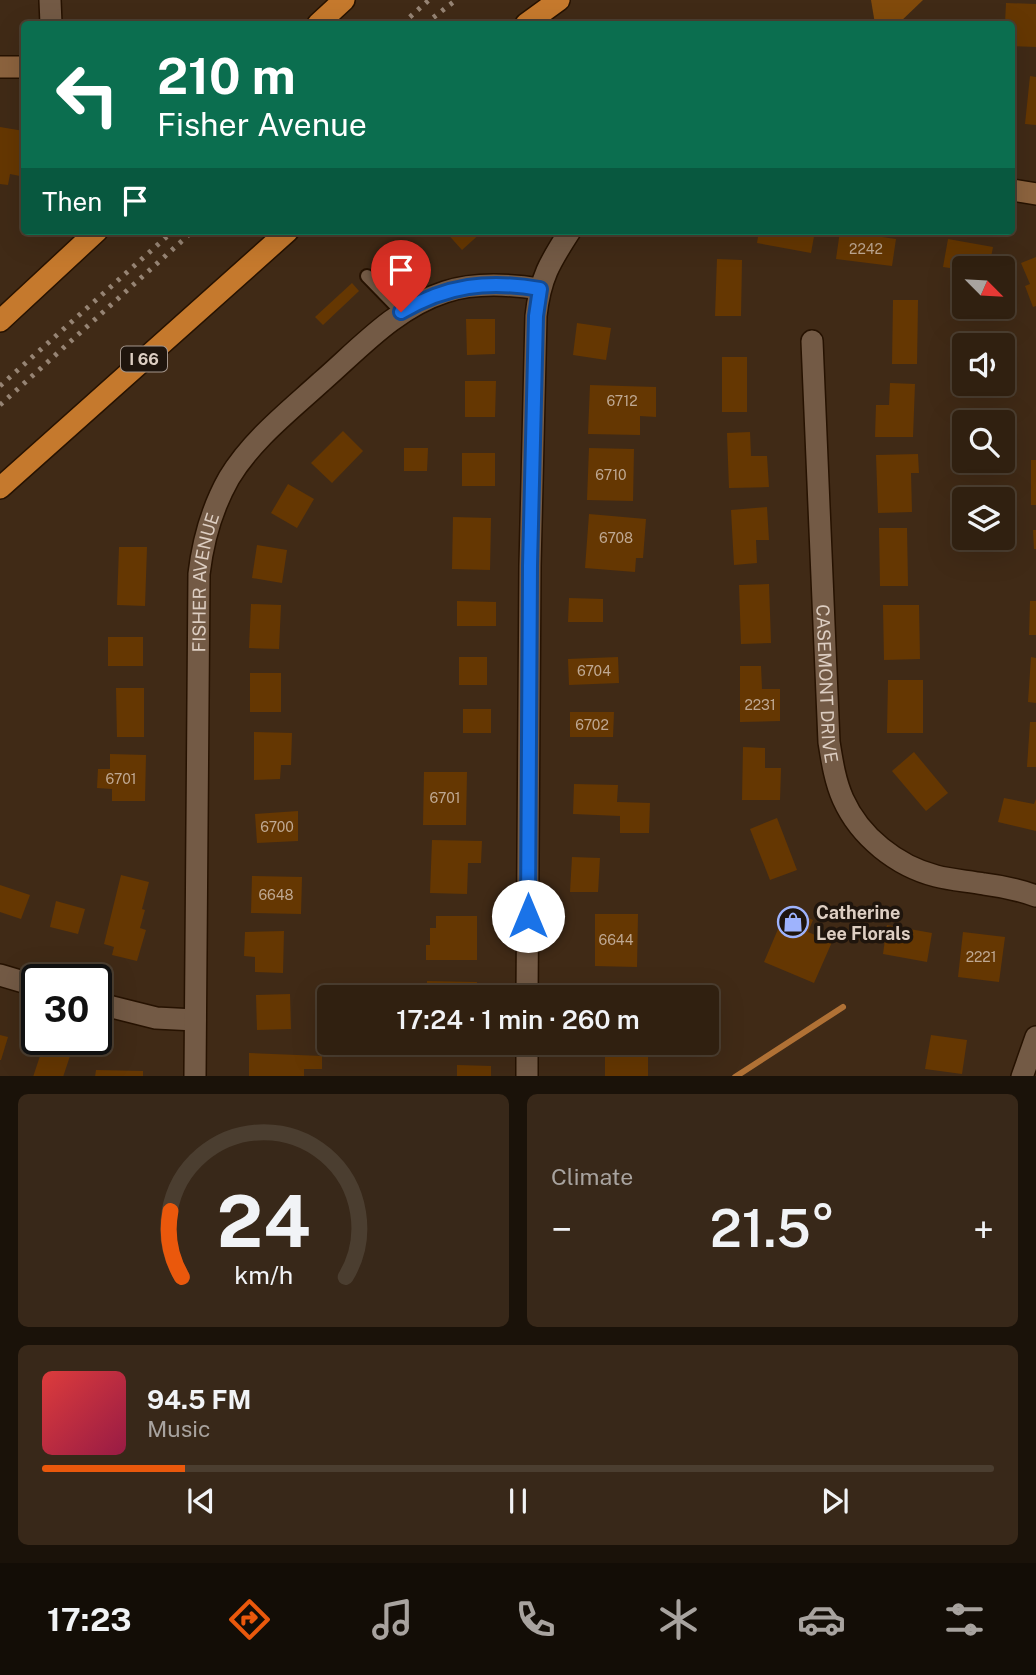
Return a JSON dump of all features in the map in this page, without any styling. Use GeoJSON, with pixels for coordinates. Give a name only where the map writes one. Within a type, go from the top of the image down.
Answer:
{"type":"FeatureCollection","features":[{"type":"Feature","properties":{"kind":"highway"},"geometry":{"type":"LineString","coordinates":[[321,21],[344,0]]}},
{"type":"Feature","properties":{"kind":"highway"},"geometry":{"type":"LineString","coordinates":[[518,21],[539,0]]}},
{"type":"Feature","properties":{"kind":"highway"},"geometry":{"type":"LineString","coordinates":[[530,21],[559,0]]}},
{"type":"Feature","properties":{"kind":"highway"},"geometry":{"type":"LineString","coordinates":[[0,321],[93,235]]}},
{"type":"Feature","properties":{"kind":"highway","name":"I 66"},"geometry":{"type":"LineString","coordinates":[[0,488],[284,235]]}},
{"type":"Feature","properties":{"kind":"main road"},"geometry":{"type":"LineString","coordinates":[[0,67],[21,67]]}},
{"type":"Feature","properties":{"kind":"main road"},"geometry":{"type":"LineString","coordinates":[[1015,190],[1036,194]]}},
{"type":"Feature","properties":{"kind":"street"},"geometry":{"type":"LineString","coordinates":[[50,0],[51,21]]}},
{"type":"Feature","properties":{"kind":"street"},"geometry":{"type":"LineString","coordinates":[[527,985],[530,566],[536,316],[540,289],[552,259],[567,235]]}},
{"type":"Feature","properties":{"kind":"street","name":"FISHER AVENUE"},"geometry":{"type":"LineString","coordinates":[[195,1076],[199,574],[209,524],[228,480],[257,441],[401,312],[425,299],[465,286],[509,285],[540,289]]}},
{"type":"Feature","properties":{"kind":"street","name":"CASEMONT DRIVE"},"geometry":{"type":"LineString","coordinates":[[812,341],[829,742],[835,774],[844,800],[856,822],[873,841],[893,857],[915,869],[937,877],[988,884],[1036,896]]}},
{"type":"Feature","properties":{"kind":"street"},"geometry":{"type":"LineString","coordinates":[[0,975],[21,981]]}},
{"type":"Feature","properties":{"kind":"street"},"geometry":{"type":"LineString","coordinates":[[112,1007],[156,1018],[195,1020]]}},
{"type":"Feature","properties":{"kind":"street"},"geometry":{"type":"LineString","coordinates":[[1022,1076],[1036,1037]]}},
{"type":"Feature","properties":{"kind":"street"},"geometry":{"type":"LineString","coordinates":[[527,1055],[527,1076]]}},
{"type":"Feature","properties":{"kind":"lane"},"geometry":{"type":"LineString","coordinates":[[367,276],[401,312]]}},
{"type":"Feature","properties":{"kind":"shaded area"},"geometry":{"type":"Polygon","coordinates":[[[871,0],[923,0],[901,21],[874,21],[871,0]]]}},
{"type":"Feature","properties":{"kind":"building"},"geometry":{"type":"Polygon","coordinates":[[[1006,3],[1036,4],[1036,47],[1015,46],[1015,21],[1005,21],[1006,3]]]}},
{"type":"Feature","properties":{"kind":"building"},"geometry":{"type":"Polygon","coordinates":[[[1030,76],[1036,77],[1036,125],[1025,124],[1030,76]]]}},
{"type":"Feature","properties":{"kind":"building"},"geometry":{"type":"Polygon","coordinates":[[[0,127],[21,130],[20,176],[10,174],[8,185],[0,184],[0,127]]]}},
{"type":"Feature","properties":{"kind":"building"},"geometry":{"type":"Polygon","coordinates":[[[449,235],[479,235],[462,250],[449,235]]]}},
{"type":"Feature","properties":{"kind":"building"},"geometry":{"type":"Polygon","coordinates":[[[758,235],[814,235],[811,253],[757,243],[758,235]]]}},
{"type":"Feature","properties":{"kind":"building"},"geometry":{"type":"Polygon","coordinates":[[[839,235],[896,239],[892,266],[836,259],[839,235]]]}},
{"type":"Feature","properties":{"kind":"building"},"geometry":{"type":"Polygon","coordinates":[[[948,239],[993,247],[991,256],[952,256],[952,268],[943,267],[948,239]]]}},
{"type":"Feature","properties":{"kind":"building"},"geometry":{"type":"Polygon","coordinates":[[[1036,257],[1036,306],[1033,307],[1025,286],[1030,284],[1021,263],[1036,257]]]}},
{"type":"Feature","properties":{"kind":"building"},"geometry":{"type":"Polygon","coordinates":[[[717,259],[742,260],[741,316],[715,316],[717,259]]]}},
{"type":"Feature","properties":{"kind":"building"},"geometry":{"type":"Polygon","coordinates":[[[352,283],[359,291],[323,325],[315,317],[352,283]]]}},
{"type":"Feature","properties":{"kind":"building"},"geometry":{"type":"Polygon","coordinates":[[[893,300],[918,300],[917,364],[892,364],[893,300]]]}},
{"type":"Feature","properties":{"kind":"building"},"geometry":{"type":"Polygon","coordinates":[[[466,319],[495,319],[495,354],[467,355],[466,319]]]}},
{"type":"Feature","properties":{"kind":"building"},"geometry":{"type":"Polygon","coordinates":[[[577,323],[611,328],[606,360],[573,355],[577,323]]]}},
{"type":"Feature","properties":{"kind":"building"},"geometry":{"type":"Polygon","coordinates":[[[722,357],[747,357],[747,412],[722,412],[722,357]]]}},
{"type":"Feature","properties":{"kind":"building"},"geometry":{"type":"Polygon","coordinates":[[[465,381],[496,381],[495,417],[465,417],[465,381]]]}},
{"type":"Feature","properties":{"kind":"building"},"geometry":{"type":"Polygon","coordinates":[[[890,383],[915,384],[913,437],[875,437],[876,405],[889,405],[890,383]]]}},
{"type":"Feature","properties":{"kind":"building"},"geometry":{"type":"Polygon","coordinates":[[[590,385],[656,387],[656,417],[640,416],[640,435],[588,434],[590,385]]]}},
{"type":"Feature","properties":{"kind":"building"},"geometry":{"type":"Polygon","coordinates":[[[343,431],[363,451],[332,483],[311,463],[343,431]]]}},
{"type":"Feature","properties":{"kind":"building"},"geometry":{"type":"Polygon","coordinates":[[[750,432],[751,456],[767,456],[769,487],[729,488],[727,433],[750,432]]]}},
{"type":"Feature","properties":{"kind":"building"},"geometry":{"type":"Polygon","coordinates":[[[404,448],[428,448],[427,471],[404,471],[404,448]]]}},
{"type":"Feature","properties":{"kind":"building"},"geometry":{"type":"Polygon","coordinates":[[[589,448],[634,449],[633,501],[587,500],[589,448]]]}},
{"type":"Feature","properties":{"kind":"building"},"geometry":{"type":"Polygon","coordinates":[[[462,453],[495,453],[495,486],[462,486],[462,453]]]}},
{"type":"Feature","properties":{"kind":"building"},"geometry":{"type":"Polygon","coordinates":[[[918,454],[919,473],[911,473],[912,512],[878,513],[876,455],[918,454]]]}},
{"type":"Feature","properties":{"kind":"building"},"geometry":{"type":"Polygon","coordinates":[[[1031,460],[1036,460],[1036,505],[1031,505],[1031,460]]]}},
{"type":"Feature","properties":{"kind":"building"},"geometry":{"type":"Polygon","coordinates":[[[288,484],[314,499],[297,528],[271,513],[288,484]]]}},
{"type":"Feature","properties":{"kind":"building"},"geometry":{"type":"Polygon","coordinates":[[[767,507],[769,540],[756,540],[757,563],[734,565],[731,510],[767,507]]]}},
{"type":"Feature","properties":{"kind":"building"},"geometry":{"type":"Polygon","coordinates":[[[589,514],[646,519],[643,558],[636,558],[635,572],[585,568],[589,514]]]}},
{"type":"Feature","properties":{"kind":"building"},"geometry":{"type":"Polygon","coordinates":[[[453,517],[491,518],[490,570],[452,569],[453,517]]]}},
{"type":"Feature","properties":{"kind":"building"},"geometry":{"type":"Polygon","coordinates":[[[879,528],[907,528],[908,586],[880,586],[879,528]]]}},
{"type":"Feature","properties":{"kind":"building"},"geometry":{"type":"Polygon","coordinates":[[[1033,530],[1036,530],[1036,549],[1034,549],[1033,530]]]}},
{"type":"Feature","properties":{"kind":"building"},"geometry":{"type":"Polygon","coordinates":[[[257,545],[287,550],[282,583],[252,578],[257,545]]]}},
{"type":"Feature","properties":{"kind":"building"},"geometry":{"type":"Polygon","coordinates":[[[119,547],[147,547],[145,606],[117,605],[119,547]]]}},
{"type":"Feature","properties":{"kind":"building"},"geometry":{"type":"Polygon","coordinates":[[[769,584],[771,643],[741,644],[739,585],[769,584]]]}},
{"type":"Feature","properties":{"kind":"building"},"geometry":{"type":"Polygon","coordinates":[[[569,598],[603,599],[603,622],[568,622],[569,598]]]}},
{"type":"Feature","properties":{"kind":"building"},"geometry":{"type":"Polygon","coordinates":[[[457,601],[496,602],[496,626],[457,626],[457,601]]]}},
{"type":"Feature","properties":{"kind":"building"},"geometry":{"type":"Polygon","coordinates":[[[1030,601],[1036,601],[1036,635],[1029,635],[1030,601]]]}},
{"type":"Feature","properties":{"kind":"building"},"geometry":{"type":"Polygon","coordinates":[[[251,604],[281,605],[279,649],[249,648],[251,604]]]}},
{"type":"Feature","properties":{"kind":"building"},"geometry":{"type":"Polygon","coordinates":[[[883,605],[919,605],[920,659],[884,660],[883,605]]]}},
{"type":"Feature","properties":{"kind":"building"},"geometry":{"type":"Polygon","coordinates":[[[108,637],[143,637],[143,666],[108,666],[108,637]]]}},
{"type":"Feature","properties":{"kind":"building"},"geometry":{"type":"Polygon","coordinates":[[[459,657],[487,657],[487,685],[459,685],[459,657]]]}},
{"type":"Feature","properties":{"kind":"building"},"geometry":{"type":"Polygon","coordinates":[[[618,657],[619,683],[569,685],[568,659],[618,657]]]}},
{"type":"Feature","properties":{"kind":"building"},"geometry":{"type":"Polygon","coordinates":[[[1031,657],[1036,658],[1036,703],[1028,702],[1031,657]]]}},
{"type":"Feature","properties":{"kind":"building"},"geometry":{"type":"Polygon","coordinates":[[[740,666],[761,666],[762,689],[780,689],[780,721],[740,722],[740,666]]]}},
{"type":"Feature","properties":{"kind":"building"},"geometry":{"type":"Polygon","coordinates":[[[250,673],[281,673],[281,712],[250,712],[250,673]]]}},
{"type":"Feature","properties":{"kind":"building"},"geometry":{"type":"Polygon","coordinates":[[[888,680],[923,680],[923,733],[887,733],[888,680]]]}},
{"type":"Feature","properties":{"kind":"building"},"geometry":{"type":"Polygon","coordinates":[[[116,688],[144,688],[144,737],[117,737],[116,688]]]}},
{"type":"Feature","properties":{"kind":"building"},"geometry":{"type":"Polygon","coordinates":[[[463,709],[491,709],[491,733],[463,733],[463,709]]]}},
{"type":"Feature","properties":{"kind":"building"},"geometry":{"type":"Polygon","coordinates":[[[570,712],[614,712],[613,737],[570,737],[570,712]]]}},
{"type":"Feature","properties":{"kind":"building"},"geometry":{"type":"Polygon","coordinates":[[[1030,722],[1036,722],[1036,767],[1027,767],[1030,722]]]}},
{"type":"Feature","properties":{"kind":"building"},"geometry":{"type":"Polygon","coordinates":[[[254,732],[292,733],[291,765],[281,765],[280,779],[254,780],[254,732]]]}},
{"type":"Feature","properties":{"kind":"building"},"geometry":{"type":"Polygon","coordinates":[[[743,747],[765,748],[765,768],[781,768],[780,800],[742,800],[743,747]]]}},
{"type":"Feature","properties":{"kind":"building"},"geometry":{"type":"Polygon","coordinates":[[[914,752],[948,793],[926,811],[892,771],[914,752]]]}},
{"type":"Feature","properties":{"kind":"building"},"geometry":{"type":"Polygon","coordinates":[[[110,754],[146,755],[145,801],[112,801],[112,789],[97,788],[98,769],[110,769],[110,754]]]}},
{"type":"Feature","properties":{"kind":"building"},"geometry":{"type":"Polygon","coordinates":[[[424,772],[467,772],[466,825],[423,825],[424,772]]]}},
{"type":"Feature","properties":{"kind":"building"},"geometry":{"type":"Polygon","coordinates":[[[574,784],[618,785],[617,802],[650,803],[649,833],[620,833],[620,816],[573,814],[574,784]]]}},
{"type":"Feature","properties":{"kind":"building"},"geometry":{"type":"Polygon","coordinates":[[[1004,798],[1034,804],[1036,799],[1036,831],[998,822],[1004,798]]]}},
{"type":"Feature","properties":{"kind":"building"},"geometry":{"type":"Polygon","coordinates":[[[298,811],[298,841],[257,843],[255,814],[298,811]]]}},
{"type":"Feature","properties":{"kind":"building"},"geometry":{"type":"Polygon","coordinates":[[[777,818],[797,870],[770,880],[750,829],[777,818]]]}},
{"type":"Feature","properties":{"kind":"building"},"geometry":{"type":"Polygon","coordinates":[[[432,840],[482,841],[481,863],[468,863],[467,894],[430,893],[432,840]]]}},
{"type":"Feature","properties":{"kind":"building"},"geometry":{"type":"Polygon","coordinates":[[[572,857],[600,858],[598,892],[570,892],[572,857]]]}},
{"type":"Feature","properties":{"kind":"building"},"geometry":{"type":"Polygon","coordinates":[[[121,875],[149,882],[140,928],[146,930],[137,961],[112,955],[114,947],[104,944],[121,875]]]}},
{"type":"Feature","properties":{"kind":"building"},"geometry":{"type":"Polygon","coordinates":[[[252,876],[302,877],[301,914],[251,913],[252,876]]]}},
{"type":"Feature","properties":{"kind":"building"},"geometry":{"type":"Polygon","coordinates":[[[0,885],[30,895],[21,919],[0,912],[0,885]]]}},
{"type":"Feature","properties":{"kind":"building"},"geometry":{"type":"Polygon","coordinates":[[[56,901],[85,909],[78,934],[50,927],[56,901]]]}},
{"type":"Feature","properties":{"kind":"building"},"geometry":{"type":"Polygon","coordinates":[[[787,908],[813,920],[808,932],[832,942],[814,983],[764,962],[787,908]]]}},
{"type":"Feature","properties":{"kind":"building"},"geometry":{"type":"Polygon","coordinates":[[[595,914],[638,914],[637,967],[595,966],[595,914]]]}},
{"type":"Feature","properties":{"kind":"building"},"geometry":{"type":"Polygon","coordinates":[[[436,916],[477,916],[477,960],[426,960],[426,945],[430,945],[430,928],[436,928],[436,916]]]}},
{"type":"Feature","properties":{"kind":"building"},"geometry":{"type":"Polygon","coordinates":[[[887,925],[932,933],[927,962],[883,954],[887,925]]]}},
{"type":"Feature","properties":{"kind":"building"},"geometry":{"type":"Polygon","coordinates":[[[284,931],[283,973],[255,972],[255,957],[244,956],[245,932],[284,931]]]}},
{"type":"Feature","properties":{"kind":"building"},"geometry":{"type":"Polygon","coordinates":[[[963,932],[1005,937],[999,982],[958,977],[963,932]]]}},
{"type":"Feature","properties":{"kind":"building"},"geometry":{"type":"Polygon","coordinates":[[[427,981],[477,982],[477,985],[427,985],[427,981]]]}},
{"type":"Feature","properties":{"kind":"building"},"geometry":{"type":"Polygon","coordinates":[[[589,983],[653,985],[589,985],[589,983]]]}},
{"type":"Feature","properties":{"kind":"building"},"geometry":{"type":"Polygon","coordinates":[[[290,994],[291,1029],[257,1030],[256,995],[290,994]]]}},
{"type":"Feature","properties":{"kind":"building"},"geometry":{"type":"Polygon","coordinates":[[[0,1035],[8,1037],[1,1060],[0,1060],[0,1035]]]}},
{"type":"Feature","properties":{"kind":"building"},"geometry":{"type":"Polygon","coordinates":[[[931,1035],[967,1040],[962,1074],[925,1069],[931,1035]]]}},
{"type":"Feature","properties":{"kind":"building"},"geometry":{"type":"Polygon","coordinates":[[[249,1053],[322,1056],[322,1069],[304,1069],[304,1076],[249,1076],[249,1053]]]}},
{"type":"Feature","properties":{"kind":"building"},"geometry":{"type":"Polygon","coordinates":[[[40,1055],[70,1056],[63,1076],[33,1076],[40,1055]]]}},
{"type":"Feature","properties":{"kind":"building"},"geometry":{"type":"Polygon","coordinates":[[[605,1055],[648,1055],[648,1076],[605,1076],[605,1055]]]}},
{"type":"Feature","properties":{"kind":"building"},"geometry":{"type":"Polygon","coordinates":[[[457,1065],[491,1066],[491,1076],[457,1076],[457,1065]]]}},
{"type":"Feature","properties":{"kind":"building"},"geometry":{"type":"Polygon","coordinates":[[[96,1070],[143,1071],[143,1076],[95,1076],[96,1070]]]}},
{"type":"Feature","properties":{"kind":"waterway"},"geometry":{"type":"LineString","coordinates":[[737,1076],[843,1007]]}},
{"type":"Feature","properties":{"kind":"railway"},"geometry":{"type":"LineString","coordinates":[[405,21],[429,0]]}},
{"type":"Feature","properties":{"kind":"railway"},"geometry":{"type":"LineString","coordinates":[[429,21],[456,0]]}},
{"type":"Feature","properties":{"kind":"railway"},"geometry":{"type":"LineString","coordinates":[[0,386],[169,235]]}},
{"type":"Feature","properties":{"kind":"railway"},"geometry":{"type":"LineString","coordinates":[[0,405],[189,235]]}},
{"type":"Feature","properties":{"kind":"place","name":"Catherine Lee Florals"},"geometry":{"type":"Point","coordinates":[793,922]}},
{"type":"Feature","properties":{"kind":"route"},"geometry":{"type":"LineString","coordinates":[[401,312],[425,299],[465,286],[496,284],[540,289],[536,316],[530,566],[528,916]]}}]}
